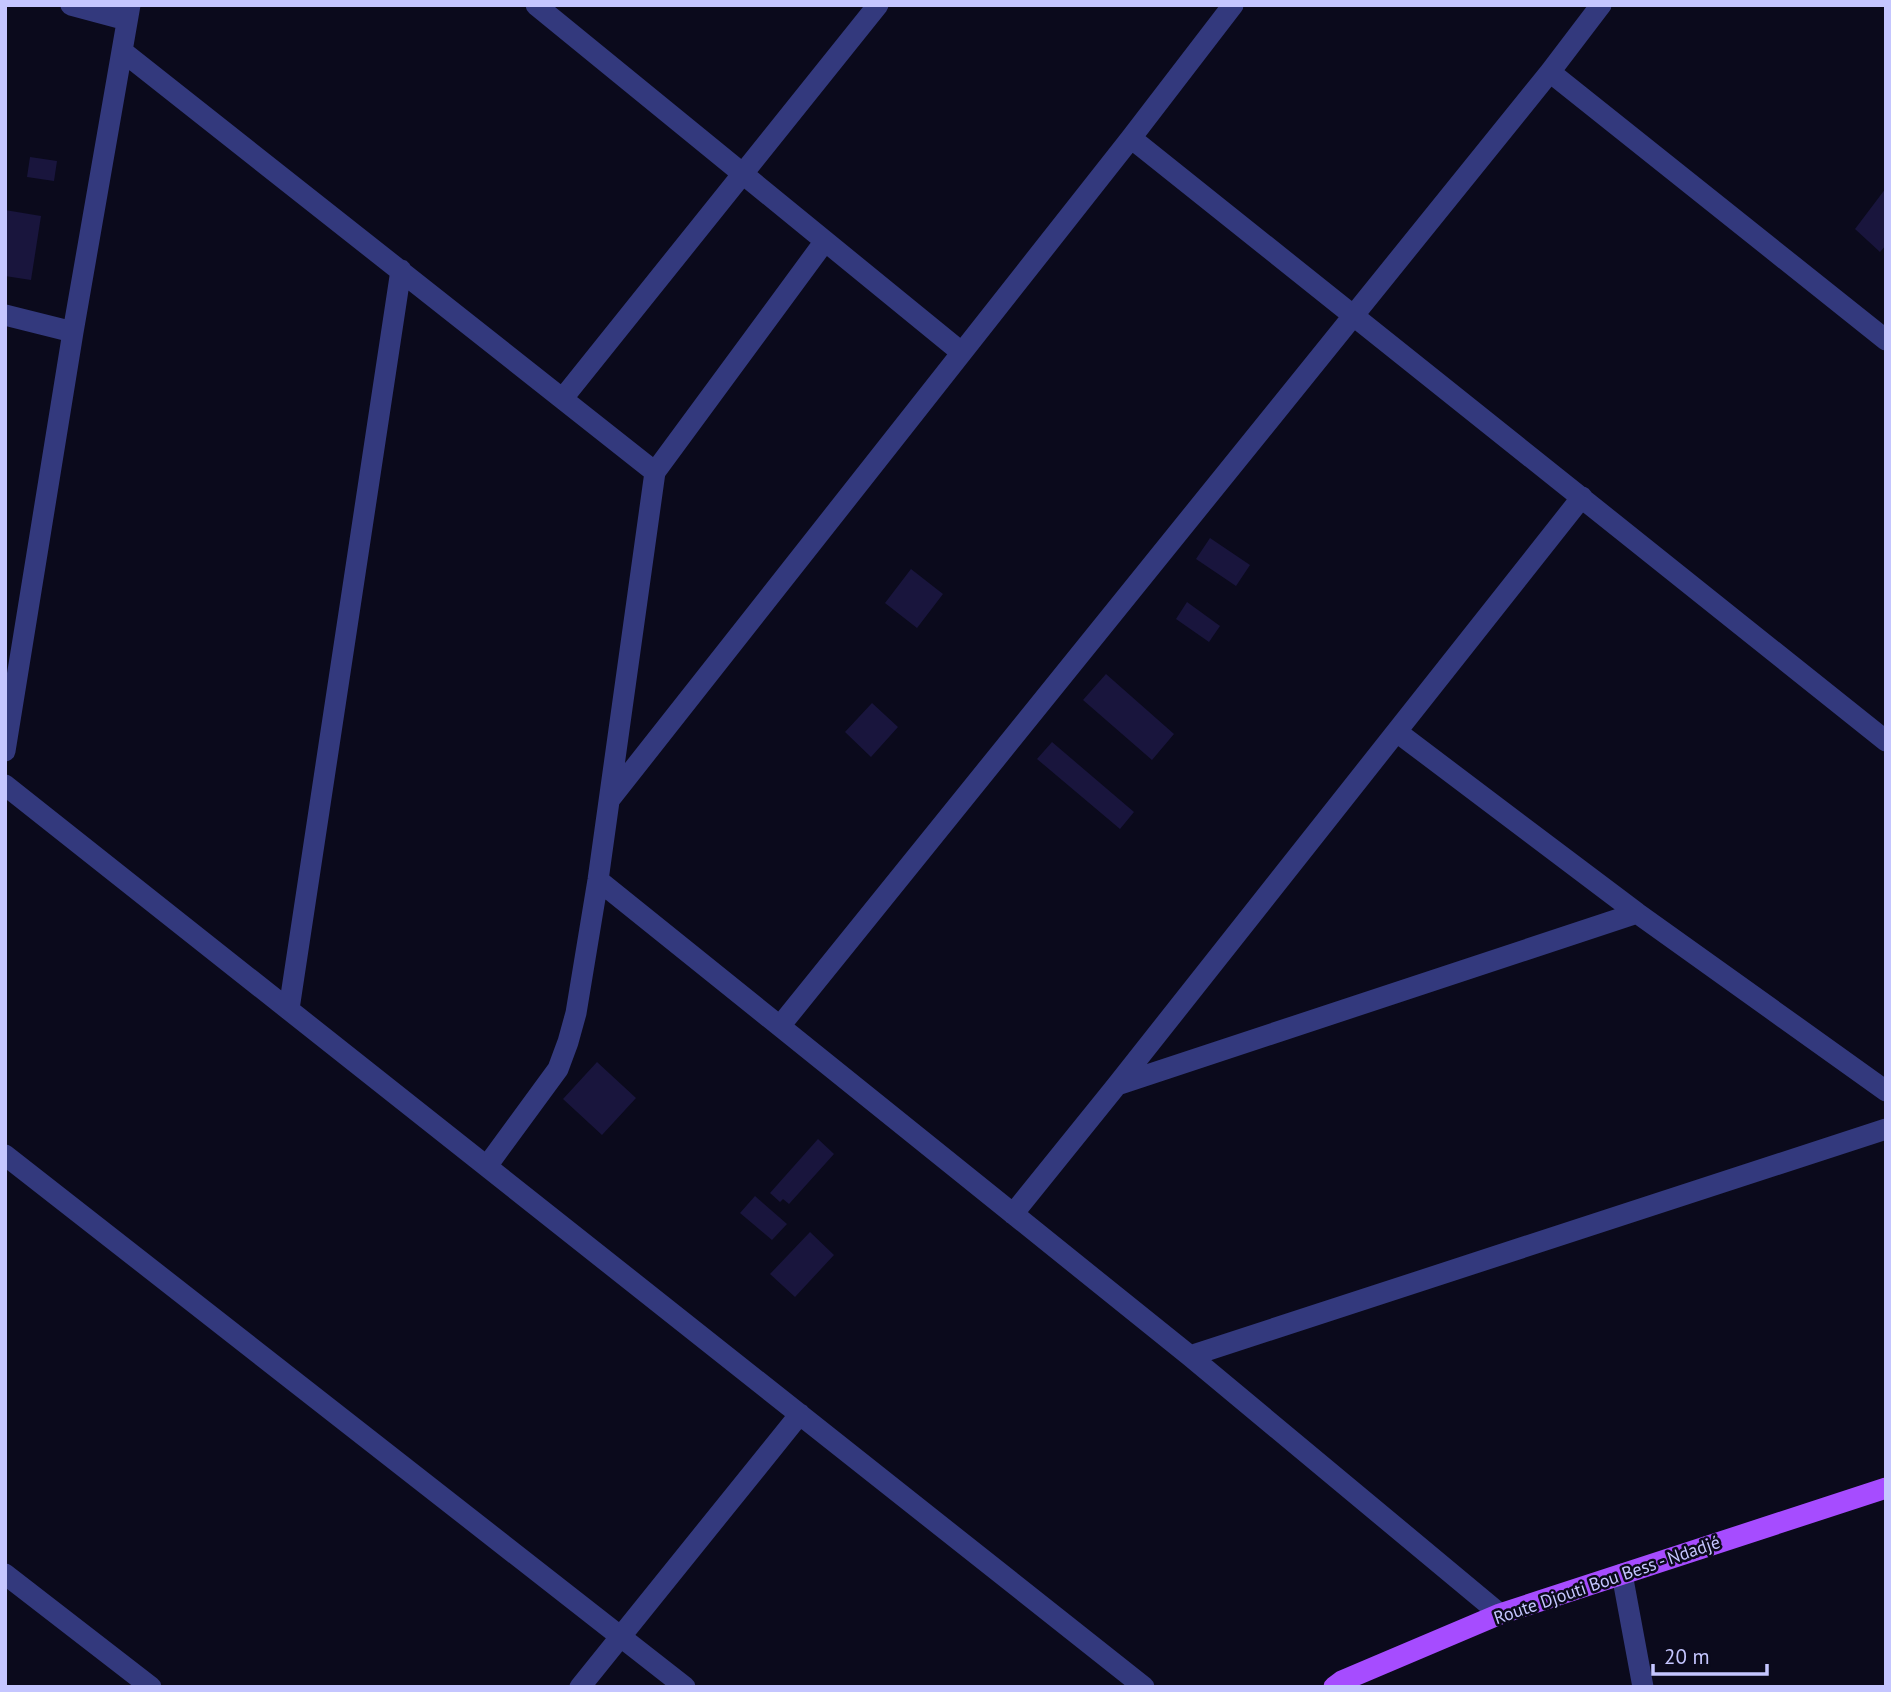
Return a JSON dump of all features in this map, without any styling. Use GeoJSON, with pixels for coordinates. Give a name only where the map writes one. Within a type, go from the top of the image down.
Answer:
{"type":"FeatureCollection","features":[{"type":"Feature","properties":{"kind":"main road","name":"Route Djouti Bou Bess - Ndadjé"},"geometry":{"type":"LineString","coordinates":[[1340,1685],[1500,1614],[1886,1488]]}},
{"type":"Feature","properties":{"kind":"street"},"geometry":{"type":"LineString","coordinates":[[5,751],[14,642],[73,332],[129,13],[71,5]]}},
{"type":"Feature","properties":{"kind":"street"},"geometry":{"type":"LineString","coordinates":[[536,5],[961,352]]}},
{"type":"Feature","properties":{"kind":"street"},"geometry":{"type":"LineString","coordinates":[[563,398],[878,5]]}},
{"type":"Feature","properties":{"kind":"street"},"geometry":{"type":"LineString","coordinates":[[610,799],[1233,5]]}},
{"type":"Feature","properties":{"kind":"street"},"geometry":{"type":"LineString","coordinates":[[780,1026],[1550,72],[1601,5]]}},
{"type":"Feature","properties":{"kind":"street"},"geometry":{"type":"LineString","coordinates":[[122,51],[655,472]]}},
{"type":"Feature","properties":{"kind":"street"},"geometry":{"type":"LineString","coordinates":[[1550,72],[1886,340]]}},
{"type":"Feature","properties":{"kind":"street"},"geometry":{"type":"LineString","coordinates":[[1131,138],[1886,741]]}},
{"type":"Feature","properties":{"kind":"street"},"geometry":{"type":"LineString","coordinates":[[487,1166],[558,1069],[576,1013],[610,799],[655,472],[825,241]]}},
{"type":"Feature","properties":{"kind":"street"},"geometry":{"type":"LineString","coordinates":[[289,1009],[401,270]]}},
{"type":"Feature","properties":{"kind":"street"},"geometry":{"type":"LineString","coordinates":[[5,315],[73,332]]}},
{"type":"Feature","properties":{"kind":"street"},"geometry":{"type":"LineString","coordinates":[[1013,1214],[1582,497]]}},
{"type":"Feature","properties":{"kind":"street"},"geometry":{"type":"LineString","coordinates":[[1396,732],[1637,913],[1886,1091]]}},
{"type":"Feature","properties":{"kind":"street"},"geometry":{"type":"LineString","coordinates":[[5,785],[1144,1687]]}},
{"type":"Feature","properties":{"kind":"street"},"geometry":{"type":"LineString","coordinates":[[598,880],[1190,1356],[1500,1614]]}},
{"type":"Feature","properties":{"kind":"street"},"geometry":{"type":"LineString","coordinates":[[1117,1085],[1637,913]]}},
{"type":"Feature","properties":{"kind":"street"},"geometry":{"type":"LineString","coordinates":[[1190,1356],[1886,1129]]}},
{"type":"Feature","properties":{"kind":"street"},"geometry":{"type":"LineString","coordinates":[[5,1155],[685,1687]]}},
{"type":"Feature","properties":{"kind":"street"},"geometry":{"type":"LineString","coordinates":[[580,1687],[800,1414]]}},
{"type":"Feature","properties":{"kind":"street"},"geometry":{"type":"LineString","coordinates":[[5,1574],[151,1687]]}},
{"type":"Feature","properties":{"kind":"street"},"geometry":{"type":"LineString","coordinates":[[1622,1574],[1643,1687]]}},
{"type":"Feature","properties":{"kind":"building"},"geometry":{"type":"Polygon","coordinates":[[[30,157],[57,161],[54,181],[27,177],[30,157]]]}},
{"type":"Feature","properties":{"kind":"building"},"geometry":{"type":"Polygon","coordinates":[[[1886,188],[1886,245],[1880,252],[1855,229],[1886,188]]]}},
{"type":"Feature","properties":{"kind":"building"},"geometry":{"type":"Polygon","coordinates":[[[5,210],[41,216],[31,280],[5,276],[5,210]]]}},
{"type":"Feature","properties":{"kind":"building"},"geometry":{"type":"Polygon","coordinates":[[[1210,538],[1250,565],[1236,586],[1196,559],[1210,538]]]}},
{"type":"Feature","properties":{"kind":"building"},"geometry":{"type":"Polygon","coordinates":[[[911,569],[943,594],[917,628],[885,603],[911,569]]]}},
{"type":"Feature","properties":{"kind":"building"},"geometry":{"type":"Polygon","coordinates":[[[1187,602],[1220,626],[1209,642],[1176,619],[1187,602]]]}},
{"type":"Feature","properties":{"kind":"building"},"geometry":{"type":"Polygon","coordinates":[[[1106,674],[1174,734],[1152,760],[1083,700],[1106,674]]]}},
{"type":"Feature","properties":{"kind":"building"},"geometry":{"type":"Polygon","coordinates":[[[872,703],[898,727],[871,757],[845,732],[872,703]]]}},
{"type":"Feature","properties":{"kind":"building"},"geometry":{"type":"Polygon","coordinates":[[[1052,742],[1134,812],[1120,829],[1037,759],[1052,742]]]}},
{"type":"Feature","properties":{"kind":"building"},"geometry":{"type":"Polygon","coordinates":[[[597,1062],[636,1098],[602,1135],[563,1099],[597,1062]]]}},
{"type":"Feature","properties":{"kind":"building"},"geometry":{"type":"Polygon","coordinates":[[[818,1139],[834,1154],[789,1204],[783,1199],[780,1202],[770,1193],[818,1139]]]}},
{"type":"Feature","properties":{"kind":"building"},"geometry":{"type":"Polygon","coordinates":[[[755,1196],[787,1224],[772,1240],[740,1213],[755,1196]]]}},
{"type":"Feature","properties":{"kind":"building"},"geometry":{"type":"Polygon","coordinates":[[[810,1232],[834,1255],[795,1297],[770,1274],[810,1232]]]}}]}
